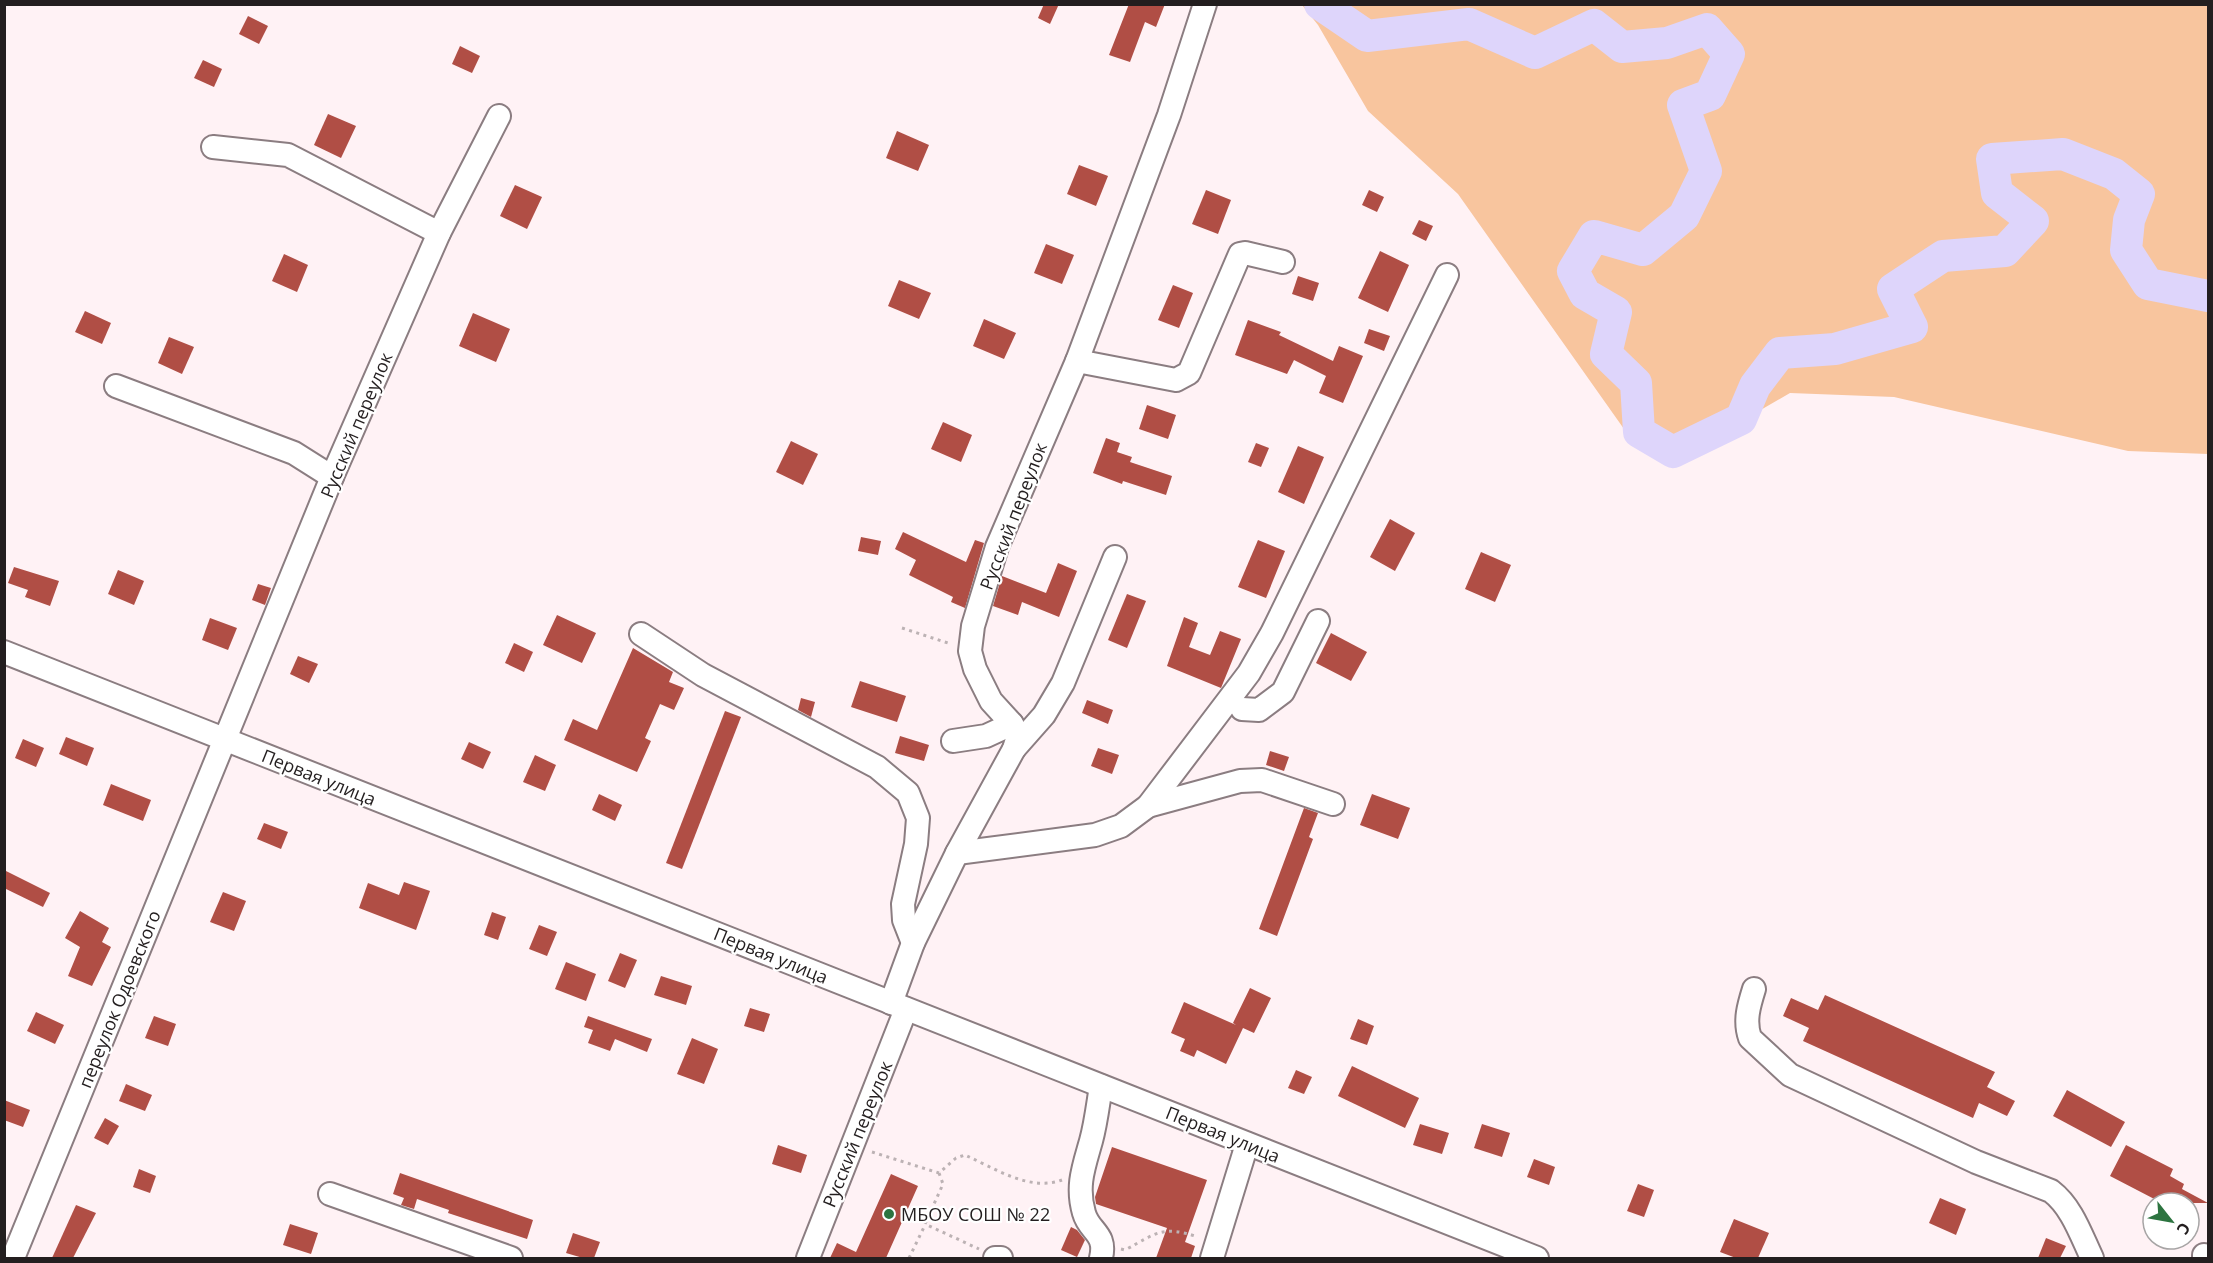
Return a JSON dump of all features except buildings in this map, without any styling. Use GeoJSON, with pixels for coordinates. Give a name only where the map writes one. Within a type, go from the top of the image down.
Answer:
{"type":"FeatureCollection","features":[{"type":"Feature","properties":{"kind":"street","name":"Русский переулок"},"geometry":{"type":"LineString","coordinates":[[970,651],[973,626],[997,547],[1077,361],[1170,115],[1205,11],[1205,4]]}},
{"type":"Feature","properties":{"kind":"street","name":"Русский переулок"},"geometry":{"type":"LineString","coordinates":[[225,739],[332,477],[439,233],[499,116]]}},
{"type":"Feature","properties":{"kind":"street"},"geometry":{"type":"LineString","coordinates":[[213,147],[288,155],[439,233]]}},
{"type":"Feature","properties":{"kind":"street"},"geometry":{"type":"LineString","coordinates":[[1077,361],[1176,380],[1183,378],[1189,374],[1240,254],[1245,253],[1283,262]]}},
{"type":"Feature","properties":{"kind":"street"},"geometry":{"type":"LineString","coordinates":[[957,853],[1095,835],[1120,826],[1148,806],[1249,673],[1272,633],[1447,275]]}},
{"type":"Feature","properties":{"kind":"street"},"geometry":{"type":"LineString","coordinates":[[116,386],[294,453],[332,477]]}},
{"type":"Feature","properties":{"kind":"street","name":"Русский переулок"},"geometry":{"type":"LineString","coordinates":[[808,1258],[899,1006],[913,943],[957,853],[1014,749],[1044,715],[1063,683],[1115,557]]}},
{"type":"Feature","properties":{"kind":"street"},"geometry":{"type":"LineString","coordinates":[[1242,709],[1259,710],[1283,693],[1318,621]]}},
{"type":"Feature","properties":{"kind":"street"},"geometry":{"type":"LineString","coordinates":[[640,634],[703,675],[878,767],[908,793],[918,818],[916,844],[903,904],[904,920],[913,943]]}},
{"type":"Feature","properties":{"kind":"street"},"geometry":{"type":"LineString","coordinates":[[970,651],[991,701],[1012,724],[1018,736],[1014,749]]}},
{"type":"Feature","properties":{"kind":"street","name":"Первая улица"},"geometry":{"type":"LineString","coordinates":[[4,652],[1537,1258]]}},
{"type":"Feature","properties":{"kind":"street"},"geometry":{"type":"LineString","coordinates":[[953,741],[974,740],[1012,724]]}},
{"type":"Feature","properties":{"kind":"street","name":"переулок Одоевского"},"geometry":{"type":"LineString","coordinates":[[13,1258],[225,739]]}},
{"type":"Feature","properties":{"kind":"street"},"geometry":{"type":"LineString","coordinates":[[1148,806],[1253,780],[1262,780],[1333,804]]}},
{"type":"Feature","properties":{"kind":"street"},"geometry":{"type":"LineString","coordinates":[[1754,989],[1747,1018],[1750,1038],[1790,1075],[1976,1162],[2051,1191],[2059,1197],[2071,1215],[2092,1258]]}},
{"type":"Feature","properties":{"kind":"street"},"geometry":{"type":"LineString","coordinates":[[1101,1086],[1091,1140],[1080,1173],[1084,1215],[1100,1235],[1101,1253]]}},
{"type":"Feature","properties":{"kind":"street"},"geometry":{"type":"LineString","coordinates":[[1215,1251],[1247,1144]]}},
{"type":"Feature","properties":{"kind":"street"},"geometry":{"type":"LineString","coordinates":[[330,1194],[511,1258]]}},
{"type":"Feature","properties":{"kind":"path"},"geometry":{"type":"LineString","coordinates":[[902,628],[970,651]]}},
{"type":"Feature","properties":{"kind":"path"},"geometry":{"type":"LineString","coordinates":[[868,1162],[872,1151],[939,1173]]}},
{"type":"Feature","properties":{"kind":"path"},"geometry":{"type":"LineString","coordinates":[[939,1173],[957,1158],[965,1155],[1030,1183],[1055,1182],[1080,1173]]}},
{"type":"Feature","properties":{"kind":"path"},"geometry":{"type":"LineString","coordinates":[[909,1258],[943,1184],[939,1173]]}},
{"type":"Feature","properties":{"kind":"path"},"geometry":{"type":"LineString","coordinates":[[925,1224],[998,1258]]}},
{"type":"Feature","properties":{"kind":"path"},"geometry":{"type":"LineString","coordinates":[[1101,1253],[1125,1250],[1164,1230],[1178,1230],[1215,1251]]}},
{"type":"Feature","properties":{"kind":"shaded area"},"geometry":{"type":"Polygon","coordinates":[[[1302,5],[2208,5],[2208,454],[2128,451],[1894,397],[1790,393],[1676,459],[1652,455],[1636,446],[1458,194],[1368,111],[1318,25],[1302,5]]]}},
{"type":"Feature","properties":{"kind":"waterway"},"geometry":{"type":"LineString","coordinates":[[1320,4],[1367,36],[1469,24],[1535,53],[1594,25],[1622,47],[1667,43],[1707,29],[1729,54],[1710,95],[1683,105],[1706,171],[1684,216],[1643,250],[1594,236],[1573,271],[1585,294],[1616,312],[1606,354],[1636,383],[1639,432],[1673,452],[1741,419],[1755,386],[1780,353],[1835,349],[1912,327],[1893,289],[1943,256],[2005,251],[2033,221],[1997,193],[1992,159],[2063,154],[2114,174],[2139,194],[2129,220],[2126,250],[2148,284],[2208,296]]}},
{"type":"Feature","properties":{"kind":"place","name":"МБОУ СОШ № 22"},"geometry":{"type":"Point","coordinates":[889,1214]}}]}
